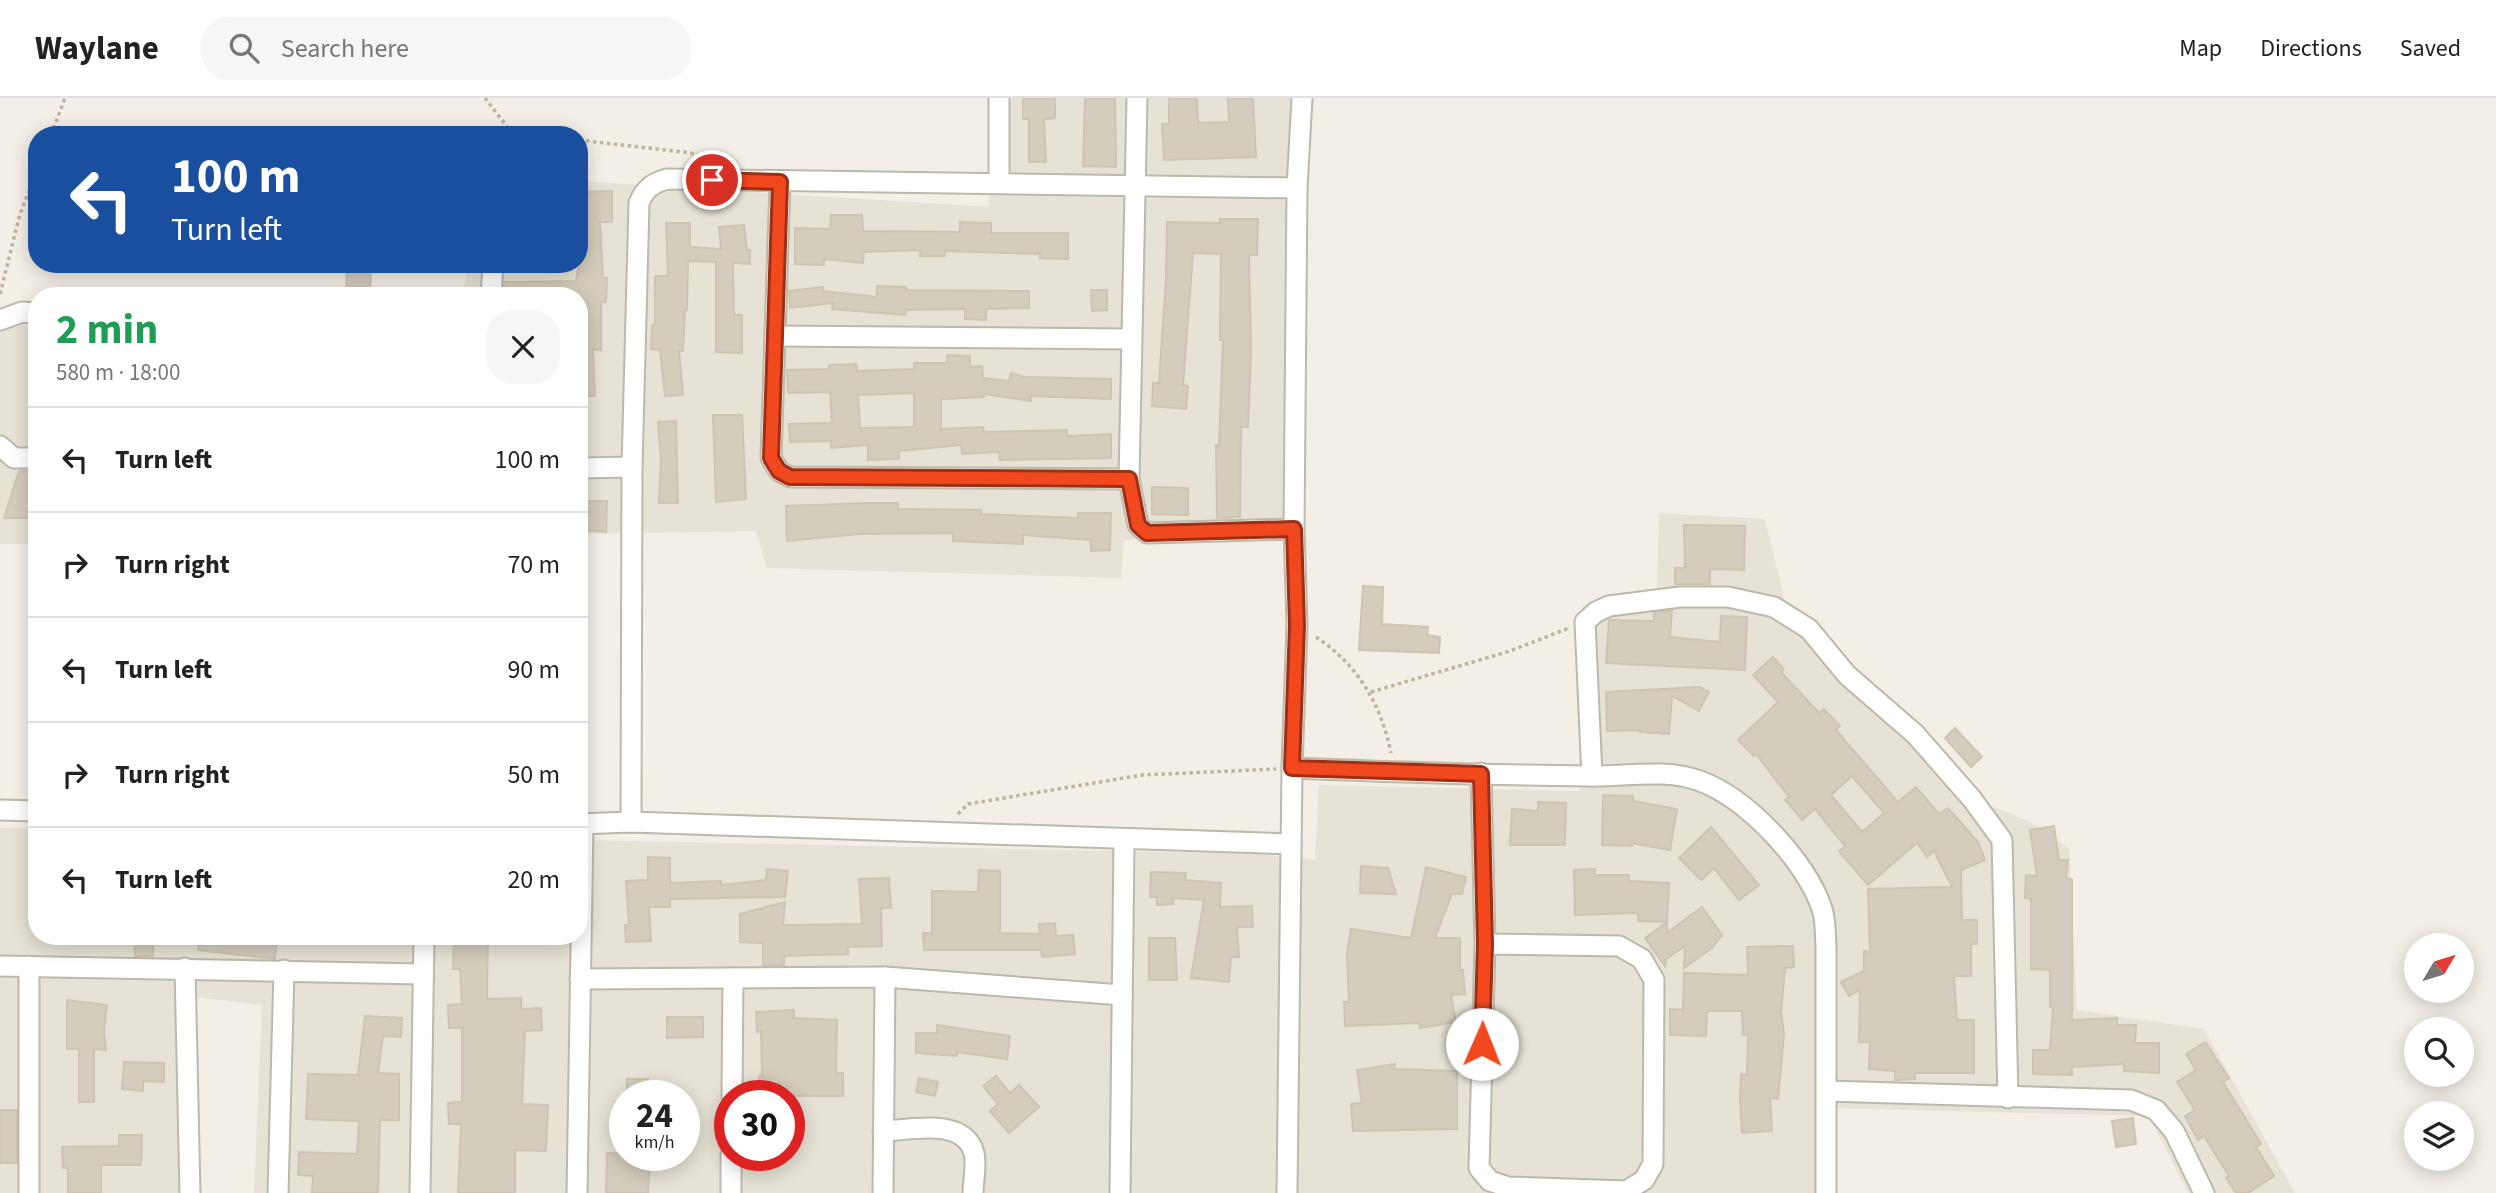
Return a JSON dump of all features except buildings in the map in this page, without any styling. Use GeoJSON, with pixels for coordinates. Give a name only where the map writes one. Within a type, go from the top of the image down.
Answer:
{"type":"FeatureCollection","features":[{"type":"Feature","properties":{"kind":"street"},"geometry":{"type":"LineString","coordinates":[[999,98],[999,181]]}},
{"type":"Feature","properties":{"kind":"street"},"geometry":{"type":"LineString","coordinates":[[1137,98],[1133,184],[1129,479],[1138,525],[1147,533],[1294,529]]}},
{"type":"Feature","properties":{"kind":"street"},"geometry":{"type":"LineString","coordinates":[[1287,1193],[1292,768],[1297,625],[1294,529],[1297,188],[1302,98]]}},
{"type":"Feature","properties":{"kind":"street"},"geometry":{"type":"LineString","coordinates":[[631,822],[632,467],[639,203],[644,191],[654,183],[667,179],[780,182],[999,181],[1297,188]]}},
{"type":"Feature","properties":{"kind":"street"},"geometry":{"type":"LineString","coordinates":[[780,182],[771,458],[779,471],[790,477],[1129,479]]}},
{"type":"Feature","properties":{"kind":"street"},"geometry":{"type":"LineString","coordinates":[[0,320],[28,312]]}},
{"type":"Feature","properties":{"kind":"street"},"geometry":{"type":"LineString","coordinates":[[775,335],[1130,339]]}},
{"type":"Feature","properties":{"kind":"street"},"geometry":{"type":"LineString","coordinates":[[0,446],[14,457],[28,458]]}},
{"type":"Feature","properties":{"kind":"street"},"geometry":{"type":"LineString","coordinates":[[588,468],[632,467]]}},
{"type":"Feature","properties":{"kind":"street"},"geometry":{"type":"LineString","coordinates":[[1592,776],[1585,622],[1596,612],[1609,606],[1668,598],[1728,597],[1774,607],[1809,629],[1847,675],[1928,747],[1986,817],[2003,845],[2008,1098]]}},
{"type":"Feature","properties":{"kind":"street"},"geometry":{"type":"LineString","coordinates":[[1292,768],[1592,776],[1669,774],[1700,781],[1749,813],[1791,856],[1808,880],[1823,910],[1828,1091],[1826,1193]]}},
{"type":"Feature","properties":{"kind":"street"},"geometry":{"type":"LineString","coordinates":[[1481,774],[1485,944],[1479,1168],[1490,1181],[1508,1187],[1626,1191],[1644,1180],[1653,1164],[1654,980],[1642,959],[1619,946],[1485,944]]}},
{"type":"Feature","properties":{"kind":"street"},"geometry":{"type":"LineString","coordinates":[[0,810],[28,811]]}},
{"type":"Feature","properties":{"kind":"street"},"geometry":{"type":"LineString","coordinates":[[588,824],[631,822],[1291,844]]}},
{"type":"Feature","properties":{"kind":"street"},"geometry":{"type":"LineString","coordinates":[[1120,1193],[1124,840]]}},
{"type":"Feature","properties":{"kind":"street"},"geometry":{"type":"LineString","coordinates":[[420,1193],[424,945]]}},
{"type":"Feature","properties":{"kind":"street"},"geometry":{"type":"LineString","coordinates":[[576,1193],[580,945]]}},
{"type":"Feature","properties":{"kind":"street"},"geometry":{"type":"LineString","coordinates":[[0,965],[422,974]]}},
{"type":"Feature","properties":{"kind":"street"},"geometry":{"type":"LineString","coordinates":[[29,966],[29,1193]]}},
{"type":"Feature","properties":{"kind":"street"},"geometry":{"type":"LineString","coordinates":[[185,968],[190,1193]]}},
{"type":"Feature","properties":{"kind":"street"},"geometry":{"type":"LineString","coordinates":[[278,1193],[284,970]]}},
{"type":"Feature","properties":{"kind":"street"},"geometry":{"type":"LineString","coordinates":[[580,979],[885,977],[1122,995]]}},
{"type":"Feature","properties":{"kind":"street"},"geometry":{"type":"LineString","coordinates":[[883,1193],[885,977]]}},
{"type":"Feature","properties":{"kind":"street"},"geometry":{"type":"LineString","coordinates":[[732,1080],[733,978]]}},
{"type":"Feature","properties":{"kind":"street"},"geometry":{"type":"LineString","coordinates":[[1828,1091],[2132,1100],[2156,1110],[2174,1131],[2204,1193]]}},
{"type":"Feature","properties":{"kind":"street"},"geometry":{"type":"LineString","coordinates":[[883,1131],[950,1129],[966,1139],[974,1154],[973,1193]]}},
{"type":"Feature","properties":{"kind":"street"},"geometry":{"type":"LineString","coordinates":[[731,1171],[731,1193]]}},
{"type":"Feature","properties":{"kind":"path"},"geometry":{"type":"LineString","coordinates":[[54,126],[65,98]]}},
{"type":"Feature","properties":{"kind":"path"},"geometry":{"type":"LineString","coordinates":[[485,98],[507,126]]}},
{"type":"Feature","properties":{"kind":"path"},"geometry":{"type":"LineString","coordinates":[[588,141],[691,153],[716,161]]}},
{"type":"Feature","properties":{"kind":"path"},"geometry":{"type":"LineString","coordinates":[[0,294],[20,214],[28,194]]}},
{"type":"Feature","properties":{"kind":"path"},"geometry":{"type":"LineString","coordinates":[[1371,692],[1510,651],[1585,622]]}},
{"type":"Feature","properties":{"kind":"path"},"geometry":{"type":"LineString","coordinates":[[1297,625],[1336,650],[1371,692],[1386,729],[1394,772]]}},
{"type":"Feature","properties":{"kind":"path"},"geometry":{"type":"LineString","coordinates":[[939,833],[968,804],[985,800],[1142,775],[1292,768]]}},
{"type":"Feature","properties":{"kind":"shaded area"},"geometry":{"type":"Polygon","coordinates":[[[993,98],[1292,98],[1285,531],[1124,540],[1121,578],[767,568],[756,531],[588,534],[588,287],[464,287],[467,273],[588,273],[588,182],[989,207],[993,98]]]}},
{"type":"Feature","properties":{"kind":"shaded area"},"geometry":{"type":"Polygon","coordinates":[[[0,310],[28,310],[28,544],[0,544],[0,310]]]}},
{"type":"Feature","properties":{"kind":"shaded area"},"geometry":{"type":"Polygon","coordinates":[[[1659,513],[1765,519],[1787,611],[1984,803],[2031,822],[2069,848],[2077,1010],[2204,1029],[2295,1193],[2188,1193],[2149,1116],[1827,1108],[1829,1193],[254,1193],[262,1005],[195,997],[185,1193],[0,1193],[0,828],[28,828],[28,945],[588,945],[588,840],[1259,854],[1315,860],[1319,785],[1579,791],[1582,606],[1657,591],[1659,513]]]}},
{"type":"Feature","properties":{"kind":"route"},"geometry":{"type":"LineString","coordinates":[[712,180],[780,182],[771,458],[779,471],[790,477],[1129,479],[1138,525],[1141,531],[1147,533],[1294,529],[1297,625],[1292,768],[1481,774],[1485,944],[1482,1044]]}}]}
